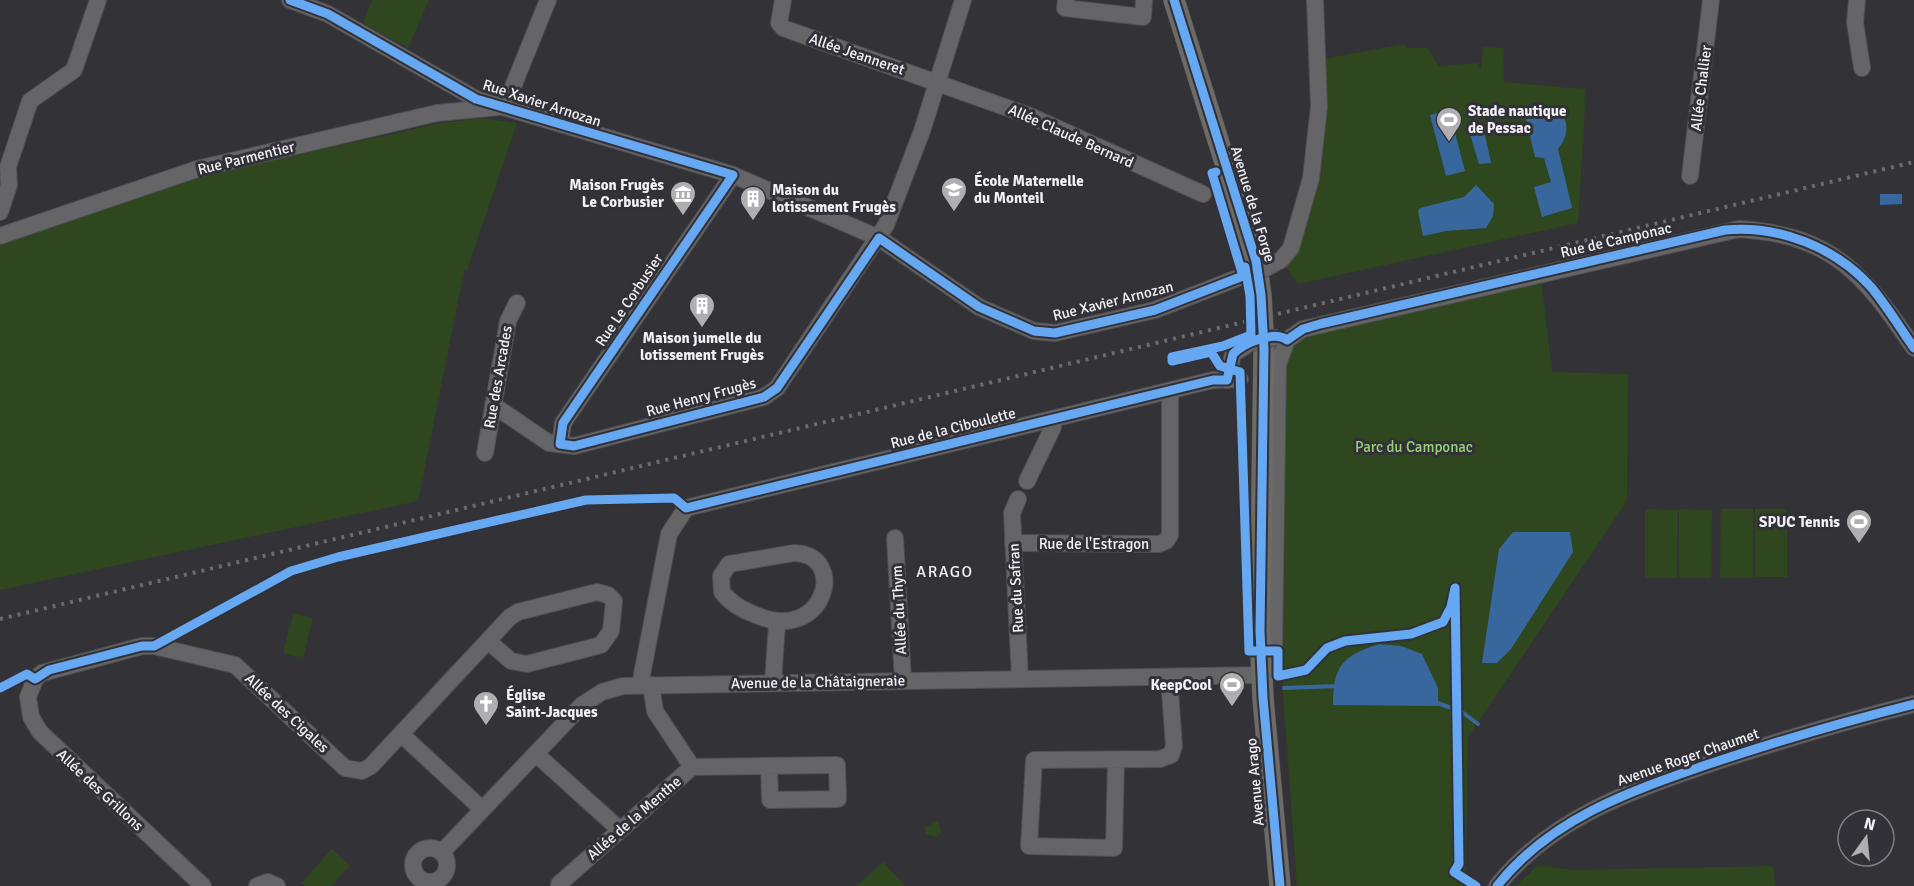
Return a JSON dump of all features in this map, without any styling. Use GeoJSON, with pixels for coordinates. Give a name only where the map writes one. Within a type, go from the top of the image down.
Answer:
{"type":"FeatureCollection","features":[{"type":"Feature","properties":{"kind":"main road","name":"Avenue de la Forge"},"geometry":{"type":"LineString","coordinates":[[1174,0],[1256,261],[1260,281],[1264,349],[1260,630],[1262,675]]}},
{"type":"Feature","properties":{"kind":"main road","name":"Avenue Arago"},"geometry":{"type":"LineString","coordinates":[[1262,675],[1280,886]]}},
{"type":"Feature","properties":{"kind":"street"},"geometry":{"type":"LineString","coordinates":[[2,216],[9,185],[8,167],[30,101],[74,70],[98,0]]}},
{"type":"Feature","properties":{"kind":"street","name":"Rue Xavier Arnozan"},"geometry":{"type":"LineString","coordinates":[[290,0],[328,14],[468,95],[499,107],[733,175],[879,238],[979,307],[1034,331],[1055,333],[1155,310],[1274,264],[1294,240],[1311,178],[1318,107],[1316,0]]}},
{"type":"Feature","properties":{"kind":"street"},"geometry":{"type":"LineString","coordinates":[[499,107],[510,94],[548,0]]}},
{"type":"Feature","properties":{"kind":"street","name":"Allée Jeanneret"},"geometry":{"type":"LineString","coordinates":[[783,0],[778,23],[783,28],[938,81]]}},
{"type":"Feature","properties":{"kind":"street","name":"Rue Henry Frugès"},"geometry":{"type":"LineString","coordinates":[[493,405],[549,443],[574,446],[764,397],[777,388],[879,238],[899,192],[938,81],[963,0]]}},
{"type":"Feature","properties":{"kind":"street"},"geometry":{"type":"LineString","coordinates":[[1066,0],[1065,8],[1143,17],[1144,0]]}},
{"type":"Feature","properties":{"kind":"street","name":"Allée Challier"},"geometry":{"type":"LineString","coordinates":[[1690,176],[1711,0]]}},
{"type":"Feature","properties":{"kind":"street"},"geometry":{"type":"LineString","coordinates":[[1857,0],[1856,22],[1862,68]]}},
{"type":"Feature","properties":{"kind":"street","name":"Allée Claude Bernard"},"geometry":{"type":"LineString","coordinates":[[938,81],[1030,116],[1203,194]]}},
{"type":"Feature","properties":{"kind":"street","name":"Rue Parmentier"},"geometry":{"type":"LineString","coordinates":[[0,236],[197,170],[437,112],[499,107]]}},
{"type":"Feature","properties":{"kind":"street","name":"Rue Le Corbusier"},"geometry":{"type":"LineString","coordinates":[[560,444],[562,423],[733,175]]}},
{"type":"Feature","properties":{"kind":"street","name":"Rue de Camponac"},"geometry":{"type":"LineString","coordinates":[[1233,380],[1233,354],[1250,343],[1281,338],[1320,324],[1739,229],[1792,237],[1826,251],[1844,262],[1873,289],[1914,348]]}},
{"type":"Feature","properties":{"kind":"street","name":"Rue des Arcades"},"geometry":{"type":"LineString","coordinates":[[485,453],[508,321],[517,303]]}},
{"type":"Feature","properties":{"kind":"street"},"geometry":{"type":"LineString","coordinates":[[1262,675],[1273,658],[1274,651],[1278,364],[1281,338]]}},
{"type":"Feature","properties":{"kind":"street","name":"Rue de la Ciboulette"},"geometry":{"type":"LineString","coordinates":[[645,685],[669,534],[686,508],[1213,380],[1233,380]]}},
{"type":"Feature","properties":{"kind":"street","name":"Rue de l'Estragon"},"geometry":{"type":"LineString","coordinates":[[1013,543],[1159,544],[1166,541],[1170,535],[1170,391]]}},
{"type":"Feature","properties":{"kind":"street"},"geometry":{"type":"LineString","coordinates":[[1027,481],[1053,427],[1051,420]]}},
{"type":"Feature","properties":{"kind":"street","name":"Rue du Safran"},"geometry":{"type":"LineString","coordinates":[[1018,499],[1012,513],[1020,679]]}},
{"type":"Feature","properties":{"kind":"street","name":"Allée du Thym"},"geometry":{"type":"LineString","coordinates":[[895,538],[903,681]]}},
{"type":"Feature","properties":{"kind":"street"},"geometry":{"type":"LineString","coordinates":[[794,553],[808,555],[819,565],[824,590],[817,606],[804,618],[777,623],[748,612],[722,592],[721,576],[729,564],[794,553]]}},
{"type":"Feature","properties":{"kind":"street","name":"Allée des Cigales"},"geometry":{"type":"LineString","coordinates":[[35,679],[49,670],[142,646],[154,646],[235,665],[345,768],[362,771],[371,766],[488,641],[518,612],[597,592],[608,595],[614,601],[611,631],[602,645],[527,664],[511,661],[488,641]]}},
{"type":"Feature","properties":{"kind":"street"},"geometry":{"type":"LineString","coordinates":[[773,683],[777,623]]}},
{"type":"Feature","properties":{"kind":"street","name":"Avenue de la Châtaigneraie"},"geometry":{"type":"LineString","coordinates":[[442,852],[591,698],[612,688],[645,685],[1262,675]]}},
{"type":"Feature","properties":{"kind":"street"},"geometry":{"type":"LineString","coordinates":[[1116,760],[1114,848],[1029,846],[1034,759],[1160,759],[1171,755],[1174,746],[1169,677]]}},
{"type":"Feature","properties":{"kind":"street","name":"Allée des Grillons"},"geometry":{"type":"LineString","coordinates":[[35,679],[28,697],[28,707],[40,732],[203,886]]}},
{"type":"Feature","properties":{"kind":"street","name":"Allée de la Menthe"},"geometry":{"type":"LineString","coordinates":[[560,884],[619,829],[692,767],[655,711],[645,685]]}},
{"type":"Feature","properties":{"kind":"street","name":"Avenue Roger Chaumet"},"geometry":{"type":"LineString","coordinates":[[1497,886],[1541,841],[1582,814],[1611,800],[1758,748],[1914,704]]}},
{"type":"Feature","properties":{"kind":"street"},"geometry":{"type":"LineString","coordinates":[[401,734],[482,809]]}},
{"type":"Feature","properties":{"kind":"street"},"geometry":{"type":"LineString","coordinates":[[536,754],[619,829]]}},
{"type":"Feature","properties":{"kind":"street"},"geometry":{"type":"LineString","coordinates":[[692,767],[769,766]]}},
{"type":"Feature","properties":{"kind":"street"},"geometry":{"type":"LineString","coordinates":[[432,847],[442,852],[448,864],[448,881],[415,882],[413,868],[417,853],[432,847]]}},
{"type":"Feature","properties":{"kind":"street"},"geometry":{"type":"LineString","coordinates":[[257,886],[268,882],[277,886]]}},
{"type":"Feature","properties":{"kind":"green space"},"geometry":{"type":"Polygon","coordinates":[[[372,0],[429,0],[408,48],[363,23],[372,0]]]}},
{"type":"Feature","properties":{"kind":"green space","name":"Stade nautique de Pessac"},"geometry":{"type":"Polygon","coordinates":[[[1404,44],[1406,48],[1428,48],[1438,66],[1478,63],[1481,69],[1483,47],[1503,48],[1504,82],[1586,89],[1578,223],[1298,284],[1281,260],[1311,178],[1318,60],[1404,44]]]}},
{"type":"Feature","properties":{"kind":"green space"},"geometry":{"type":"Polygon","coordinates":[[[481,118],[517,123],[467,270],[464,270],[418,501],[0,590],[0,241],[202,176],[437,124],[481,118]]]}},
{"type":"Feature","properties":{"kind":"green space","name":"Parc du Camponac"},"geometry":{"type":"Polygon","coordinates":[[[1541,278],[1552,372],[1628,374],[1627,501],[1468,737],[1466,886],[1297,886],[1280,652],[1285,360],[1297,342],[1307,335],[1352,321],[1386,319],[1400,311],[1541,278]],[[1513,532],[1499,549],[1570,532],[1513,532]]]}},
{"type":"Feature","properties":{"kind":"green space"},"geometry":{"type":"Polygon","coordinates":[[[1645,509],[1678,510],[1677,578],[1645,578],[1645,509]]]}},
{"type":"Feature","properties":{"kind":"green space"},"geometry":{"type":"Polygon","coordinates":[[[1679,509],[1712,510],[1711,578],[1679,578],[1679,509]]]}},
{"type":"Feature","properties":{"kind":"green space"},"geometry":{"type":"Polygon","coordinates":[[[1721,509],[1753,509],[1753,578],[1720,578],[1721,509]]]}},
{"type":"Feature","properties":{"kind":"green space"},"geometry":{"type":"Polygon","coordinates":[[[1755,509],[1787,509],[1787,577],[1755,577],[1755,509]]]}},
{"type":"Feature","properties":{"kind":"green space"},"geometry":{"type":"Polygon","coordinates":[[[293,613],[313,618],[303,658],[283,653],[293,613]]]}},
{"type":"Feature","properties":{"kind":"green space"},"geometry":{"type":"Polygon","coordinates":[[[932,821],[938,821],[941,833],[937,837],[925,834],[925,827],[932,826],[932,821]]]}},
{"type":"Feature","properties":{"kind":"green space"},"geometry":{"type":"Polygon","coordinates":[[[332,849],[350,866],[331,886],[305,886],[301,883],[332,849]]]}},
{"type":"Feature","properties":{"kind":"green space"},"geometry":{"type":"Polygon","coordinates":[[[883,862],[905,886],[856,886],[883,862]]]}},
{"type":"Feature","properties":{"kind":"green space"},"geometry":{"type":"Polygon","coordinates":[[[1538,865],[1573,870],[1773,866],[1775,886],[1516,886],[1538,865]]]}},
{"type":"Feature","properties":{"kind":"water"},"geometry":{"type":"Polygon","coordinates":[[[1539,106],[1557,109],[1566,123],[1566,134],[1558,149],[1572,208],[1542,217],[1534,187],[1551,182],[1544,158],[1535,157],[1529,132],[1530,125],[1526,120],[1528,113],[1539,106]]]}},
{"type":"Feature","properties":{"kind":"water"},"geometry":{"type":"Polygon","coordinates":[[[1449,110],[1465,171],[1446,176],[1430,115],[1449,110]]]}},
{"type":"Feature","properties":{"kind":"water"},"geometry":{"type":"Polygon","coordinates":[[[1477,124],[1483,126],[1491,163],[1479,164],[1468,128],[1477,124]]]}},
{"type":"Feature","properties":{"kind":"water"},"geometry":{"type":"Polygon","coordinates":[[[1476,185],[1494,204],[1493,216],[1486,228],[1446,231],[1423,236],[1418,211],[1420,208],[1464,197],[1476,185]]]}},
{"type":"Feature","properties":{"kind":"water"},"geometry":{"type":"Polygon","coordinates":[[[1880,194],[1902,194],[1902,204],[1880,205],[1880,194]]]}},
{"type":"Feature","properties":{"kind":"water"},"geometry":{"type":"Polygon","coordinates":[[[1513,532],[1570,532],[1573,552],[1511,649],[1497,663],[1482,663],[1499,549],[1513,532]]]}},
{"type":"Feature","properties":{"kind":"water"},"geometry":{"type":"Polygon","coordinates":[[[1379,644],[1401,646],[1422,654],[1438,688],[1438,706],[1333,705],[1335,681],[1342,664],[1356,653],[1379,644]]]}},
{"type":"Feature","properties":{"kind":"waterway"},"geometry":{"type":"LineString","coordinates":[[1284,688],[1337,686]]}},
{"type":"Feature","properties":{"kind":"waterway"},"geometry":{"type":"LineString","coordinates":[[1435,702],[1462,712],[1478,724]]}},
{"type":"Feature","properties":{"kind":"railway"},"geometry":{"type":"LineString","coordinates":[[0,619],[1914,162]]}},
{"type":"Feature","properties":{"kind":"cycle path"},"geometry":{"type":"LineString","coordinates":[[290,0],[328,14],[476,99],[733,175],[563,423],[560,444],[574,446],[764,397],[777,388],[879,238],[979,307],[1034,331],[1055,333],[1155,310],[1243,276],[1212,173],[1216,172]]}},
{"type":"Feature","properties":{"kind":"cycle path"},"geometry":{"type":"LineString","coordinates":[[1174,0],[1256,261],[1261,295],[1264,349],[1260,631],[1263,698],[1280,886]]}},
{"type":"Feature","properties":{"kind":"cycle path"},"geometry":{"type":"LineString","coordinates":[[0,688],[27,674],[35,679],[49,670],[142,646],[154,646],[291,571],[338,557],[586,500],[674,498],[686,508],[1213,380],[1227,380],[1233,354],[1259,339],[1274,336],[1287,340],[1303,329],[1320,324],[1725,230],[1745,229],[1785,235],[1823,250],[1841,261],[1871,287],[1914,348]]}},
{"type":"Feature","properties":{"kind":"cycle path"},"geometry":{"type":"LineString","coordinates":[[1245,267],[1250,296],[1251,335],[1223,346],[1172,357],[1172,361],[1211,352],[1220,366],[1240,372],[1249,651],[1278,651],[1278,676],[1306,670],[1327,648],[1345,641],[1411,634],[1443,622],[1451,607],[1455,588],[1459,864],[1454,872],[1476,886]]}},
{"type":"Feature","properties":{"kind":"cycle path"},"geometry":{"type":"LineString","coordinates":[[1497,886],[1542,842],[1568,824],[1623,796],[1682,773],[1762,747],[1914,704]]}},
{"type":"Feature","properties":{"kind":"place","name":"Stade nautique de Pessac"},"geometry":{"type":"Point","coordinates":[1449,143]}},
{"type":"Feature","properties":{"kind":"place","name":"École Maternelle du Monteil"},"geometry":{"type":"Point","coordinates":[954,213]}},
{"type":"Feature","properties":{"kind":"place","name":"Maison Frugès Le Corbusier"},"geometry":{"type":"Point","coordinates":[683,217]}},
{"type":"Feature","properties":{"kind":"place","name":"Maison du lotissement Frugès"},"geometry":{"type":"Point","coordinates":[753,222]}},
{"type":"Feature","properties":{"kind":"place","name":"Maison jumelle du lotissement Frugès"},"geometry":{"type":"Point","coordinates":[702,329]}},
{"type":"Feature","properties":{"kind":"place","name":"SPUC Tennis"},"geometry":{"type":"Point","coordinates":[1859,545]}},
{"type":"Feature","properties":{"kind":"place","name":"KeepCool"},"geometry":{"type":"Point","coordinates":[1232,708]}},
{"type":"Feature","properties":{"kind":"place","name":"Église Saint-Jacques"},"geometry":{"type":"Point","coordinates":[486,727]}},
{"type":"Feature","properties":{"kind":"district","name":"ARAGO"},"geometry":{"type":"Point","coordinates":[945,571]}}]}
